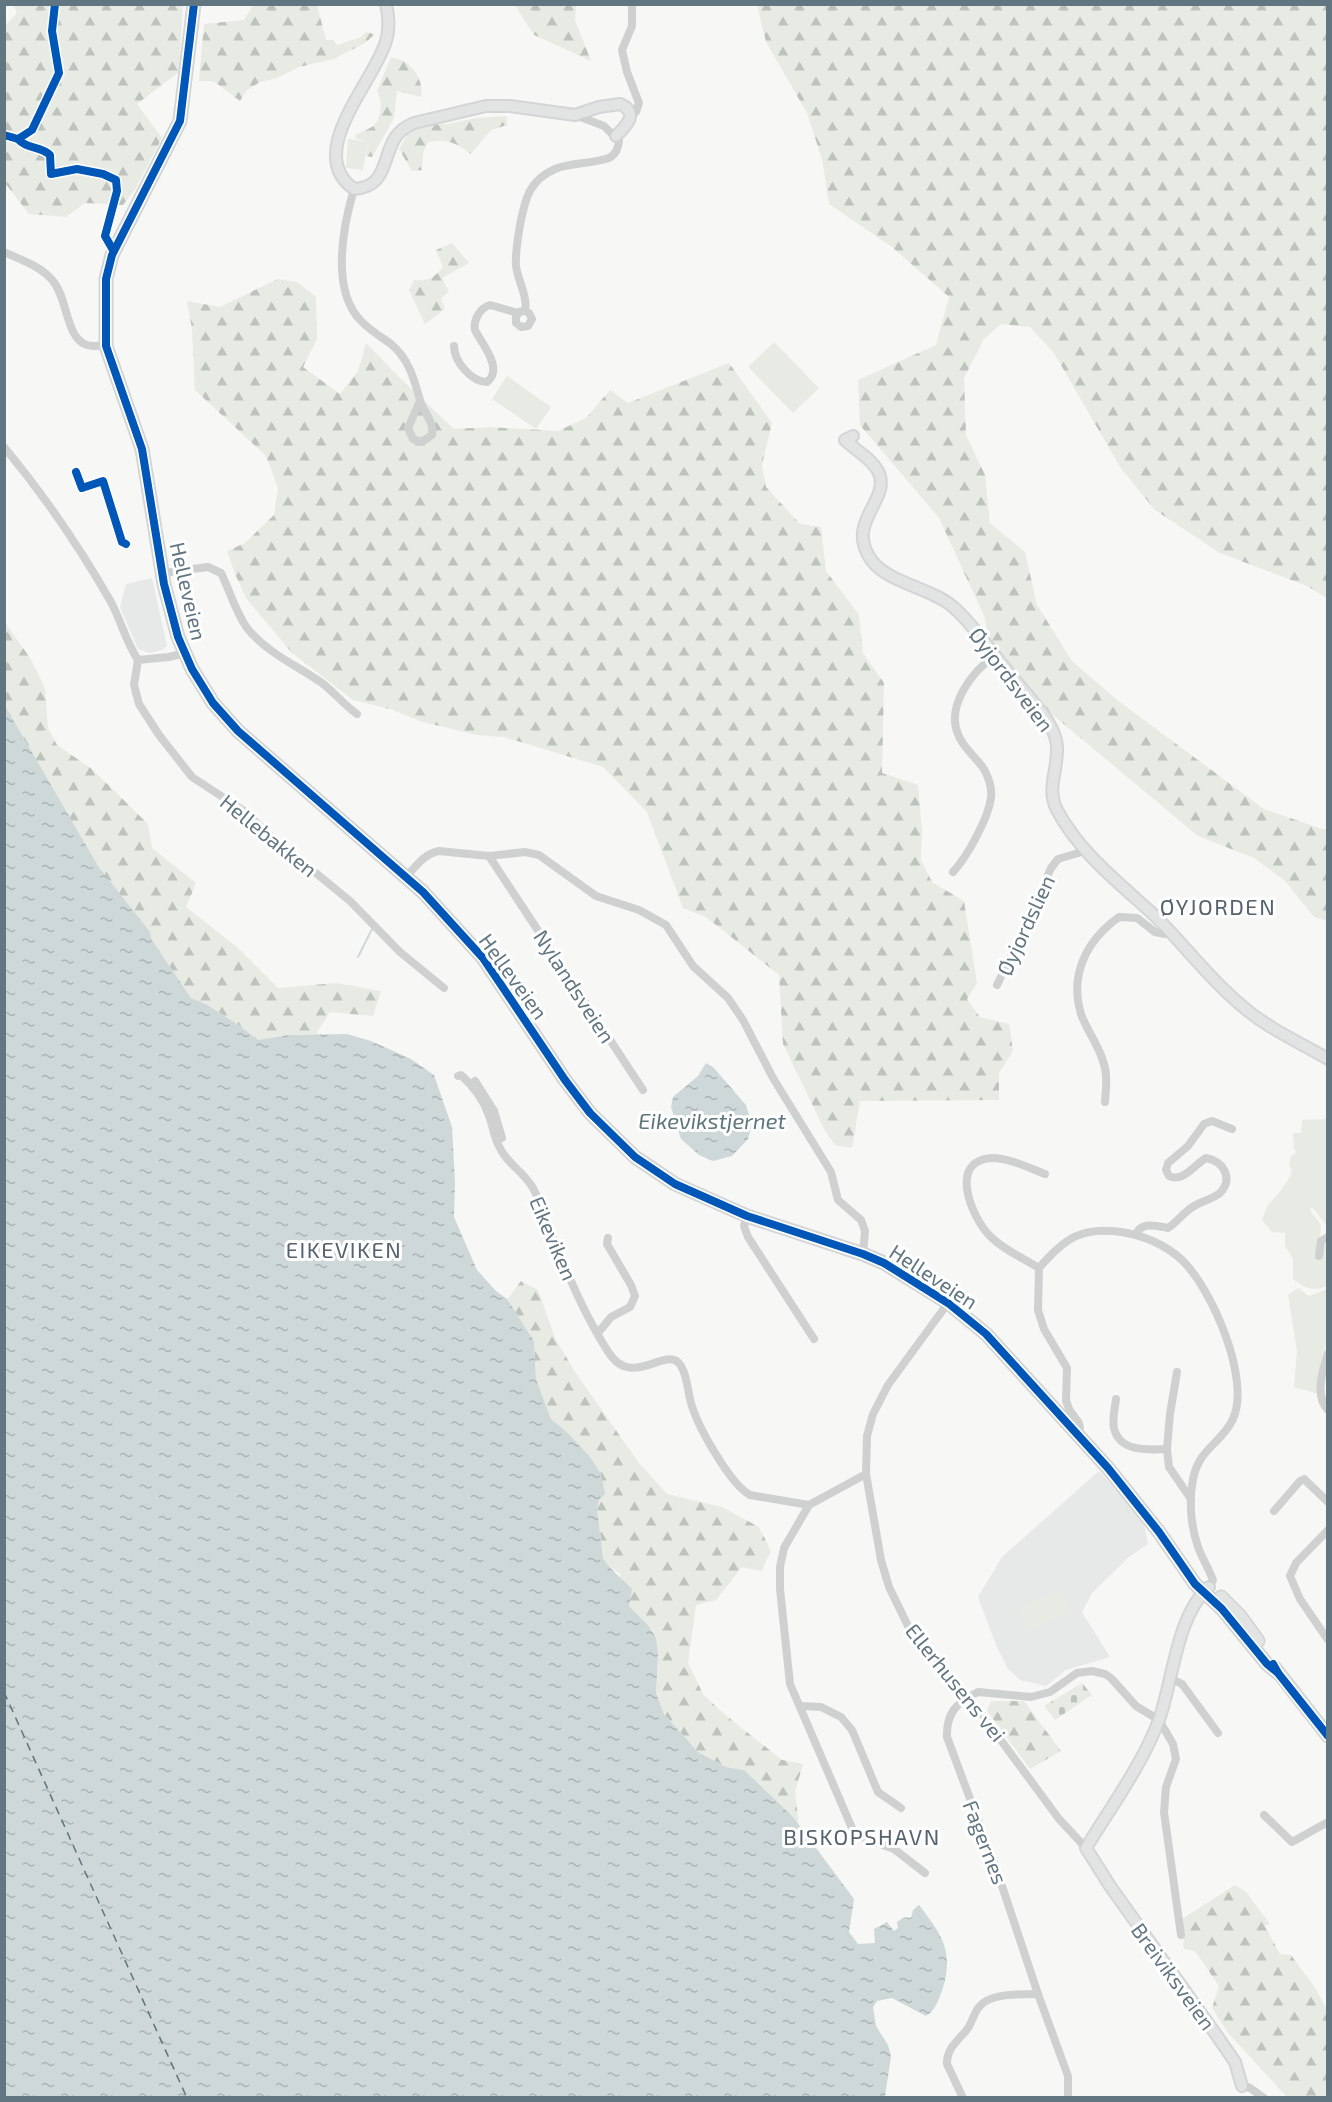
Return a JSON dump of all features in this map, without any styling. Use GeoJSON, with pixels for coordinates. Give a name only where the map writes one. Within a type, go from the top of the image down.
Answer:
{"type":"FeatureCollection","features":[{"type":"Feature","properties":{"kind":"main road","name":"Helleveien"},"geometry":{"type":"LineString","coordinates":[[194,4],[180,121],[113,250],[106,279],[106,346],[142,449],[178,638],[192,669],[213,703],[238,731],[423,892],[483,958],[565,1080],[590,1113],[635,1157],[675,1184],[747,1216],[863,1254],[902,1273],[948,1303],[986,1334],[1107,1467],[1159,1532],[1195,1584],[1206,1590],[1326,1732]]}},
{"type":"Feature","properties":{"kind":"street"},"geometry":{"type":"LineString","coordinates":[[354,189],[339,175],[337,165],[339,136],[346,117],[386,41],[389,26],[386,4]]}},
{"type":"Feature","properties":{"kind":"street"},"geometry":{"type":"LineString","coordinates":[[616,136],[627,126],[630,115],[636,112],[639,103],[627,72],[622,50],[633,24],[632,4]]}},
{"type":"Feature","properties":{"kind":"street"},"geometry":{"type":"LineString","coordinates":[[575,115],[615,104],[623,105],[630,115]]}},
{"type":"Feature","properties":{"kind":"street"},"geometry":{"type":"LineString","coordinates":[[354,189],[373,183],[379,176],[396,138],[404,128],[414,123],[486,106],[510,106],[575,115],[604,126],[616,136],[619,141],[618,146],[616,153],[611,157],[554,170],[539,180],[527,194],[522,210],[516,260],[517,274],[526,304],[522,312],[488,305],[483,308],[476,321],[476,332],[494,369],[492,377],[486,382],[476,380],[458,362],[454,346]]}},
{"type":"Feature","properties":{"kind":"street"},"geometry":{"type":"LineString","coordinates":[[354,189],[344,234],[345,292],[357,316],[395,348],[406,361],[418,387],[420,401]]}},
{"type":"Feature","properties":{"kind":"street"},"geometry":{"type":"LineString","coordinates":[[4,252],[30,264],[52,279],[63,297],[72,332],[77,340],[87,345],[106,346]]}},
{"type":"Feature","properties":{"kind":"street","name":"Øyjordsveien"},"geometry":{"type":"LineString","coordinates":[[853,436],[845,440],[880,473],[879,494],[864,523],[863,530],[865,547],[872,561],[895,578],[950,604],[968,621],[1050,724],[1057,746],[1051,791],[1052,800],[1085,851],[1168,929],[1243,1008],[1328,1059]]}},
{"type":"Feature","properties":{"kind":"street"},"geometry":{"type":"LineString","coordinates":[[4,447],[50,507],[92,570],[115,610],[138,660],[173,657],[185,653]]}},
{"type":"Feature","properties":{"kind":"street","name":"Helleveien"},"geometry":{"type":"LineString","coordinates":[[164,573],[208,567],[221,573],[234,605],[255,637],[277,655],[324,685],[357,714]]}},
{"type":"Feature","properties":{"kind":"street"},"geometry":{"type":"LineString","coordinates":[[953,872],[964,860],[991,798],[990,783],[984,768],[958,735],[955,721],[957,710],[968,683],[995,656]]}},
{"type":"Feature","properties":{"kind":"street","name":"Hellebakken"},"geometry":{"type":"LineString","coordinates":[[138,660],[134,685],[139,704],[159,735],[192,777],[244,811],[267,833],[350,901],[400,952],[444,988]]}},
{"type":"Feature","properties":{"kind":"street"},"geometry":{"type":"LineString","coordinates":[[406,876],[423,858],[440,851],[489,856]]}},
{"type":"Feature","properties":{"kind":"street","name":"Øyjordslien"},"geometry":{"type":"LineString","coordinates":[[997,985],[1051,868],[1058,860],[1085,851]]}},
{"type":"Feature","properties":{"kind":"street","name":"Helleveien"},"geometry":{"type":"LineString","coordinates":[[489,856],[525,852],[539,855],[596,896],[639,910],[666,925],[693,966],[719,988],[735,1008],[773,1078],[831,1172],[838,1200],[858,1216],[864,1226],[863,1254]]}},
{"type":"Feature","properties":{"kind":"street","name":"Nylandsveien"},"geometry":{"type":"LineString","coordinates":[[489,856],[643,1090]]}},
{"type":"Feature","properties":{"kind":"street"},"geometry":{"type":"LineString","coordinates":[[1105,1102],[1106,1071],[1103,1059],[1081,1013],[1079,980],[1083,960],[1089,945],[1103,928],[1119,917],[1137,918],[1155,932],[1165,934],[1168,929]]}},
{"type":"Feature","properties":{"kind":"street","name":"Eikeviken"},"geometry":{"type":"LineString","coordinates":[[458,1076],[465,1078],[484,1103],[500,1149],[532,1186],[570,1278],[610,1355],[623,1367],[634,1368],[673,1359],[680,1363],[693,1410],[717,1456],[742,1490],[760,1497],[809,1505]]}},
{"type":"Feature","properties":{"kind":"street"},"geometry":{"type":"LineString","coordinates":[[475,1081],[494,1111],[503,1144],[500,1149]]}},
{"type":"Feature","properties":{"kind":"street"},"geometry":{"type":"LineString","coordinates":[[1136,1234],[1143,1226],[1168,1227],[1197,1204],[1219,1194],[1226,1175],[1222,1164],[1214,1159],[1206,1158],[1179,1177],[1169,1176],[1166,1170],[1168,1163],[1188,1146],[1204,1124],[1212,1121],[1232,1129]]}},
{"type":"Feature","properties":{"kind":"street"},"geometry":{"type":"LineString","coordinates":[[1039,1268],[989,1236],[974,1214],[967,1195],[966,1179],[977,1162],[990,1158],[1005,1160],[1045,1174]]}},
{"type":"Feature","properties":{"kind":"street"},"geometry":{"type":"LineString","coordinates":[[747,1216],[744,1226],[748,1237],[814,1339]]}},
{"type":"Feature","properties":{"kind":"street"},"geometry":{"type":"LineString","coordinates":[[1077,1434],[1080,1428],[1079,1423],[1066,1401],[1067,1368],[1044,1329],[1038,1310],[1039,1268],[1058,1246],[1074,1236],[1103,1231],[1136,1234],[1170,1250],[1183,1261],[1204,1287],[1220,1321],[1236,1372],[1238,1386],[1233,1419],[1202,1455],[1196,1467],[1191,1499],[1198,1548],[1213,1580],[1195,1605],[1183,1632],[1159,1720],[1145,1751],[1086,1848]]}},
{"type":"Feature","properties":{"kind":"street"},"geometry":{"type":"LineString","coordinates":[[1319,1256],[1321,1241],[1328,1237]]}},
{"type":"Feature","properties":{"kind":"street"},"geometry":{"type":"LineString","coordinates":[[598,1333],[611,1317],[630,1307],[635,1296],[607,1244],[608,1238]]}},
{"type":"Feature","properties":{"kind":"street","name":"Ellerhusens vei"},"geometry":{"type":"LineString","coordinates":[[948,1303],[888,1385],[873,1414],[867,1436],[866,1474],[881,1560],[889,1587],[909,1628],[970,1699],[1059,1819],[1086,1848]]}},
{"type":"Feature","properties":{"kind":"street"},"geometry":{"type":"LineString","coordinates":[[1328,1353],[1320,1388],[1324,1406],[1328,1410]]}},
{"type":"Feature","properties":{"kind":"street"},"geometry":{"type":"LineString","coordinates":[[1177,1372],[1167,1449],[1169,1467],[1191,1499]]}},
{"type":"Feature","properties":{"kind":"street"},"geometry":{"type":"LineString","coordinates":[[1116,1399],[1114,1430],[1123,1443],[1131,1448],[1167,1449]]}},
{"type":"Feature","properties":{"kind":"street"},"geometry":{"type":"LineString","coordinates":[[866,1474],[809,1505],[784,1548],[780,1567],[780,1589],[790,1684],[855,1835],[894,1849],[925,1873]]}},
{"type":"Feature","properties":{"kind":"street"},"geometry":{"type":"LineString","coordinates":[[1274,1511],[1304,1479],[1308,1480],[1328,1502]]}},
{"type":"Feature","properties":{"kind":"street"},"geometry":{"type":"LineString","coordinates":[[1328,1530],[1296,1563],[1290,1576],[1300,1599],[1328,1640]]}},
{"type":"Feature","properties":{"kind":"street"},"geometry":{"type":"LineString","coordinates":[[970,1699],[978,1692],[1031,1697],[1050,1692],[1077,1673],[1092,1671],[1111,1678],[1136,1706],[1159,1720],[1173,1744],[1176,1759],[1166,1787],[1164,1812],[1181,1935]]}},
{"type":"Feature","properties":{"kind":"street"},"geometry":{"type":"LineString","coordinates":[[1170,1678],[1182,1684],[1218,1733]]}},
{"type":"Feature","properties":{"kind":"street","name":"Fagernes"},"geometry":{"type":"LineString","coordinates":[[970,1699],[952,1709],[946,1724],[946,1737],[998,1871],[1038,1994],[1068,2076],[1068,2097]]}},
{"type":"Feature","properties":{"kind":"street"},"geometry":{"type":"LineString","coordinates":[[800,1706],[821,1707],[841,1717],[852,1730],[878,1792],[901,1808]]}},
{"type":"Feature","properties":{"kind":"street"},"geometry":{"type":"LineString","coordinates":[[1264,1815],[1292,1842],[1328,1822]]}},
{"type":"Feature","properties":{"kind":"street","name":"Breiviksveien"},"geometry":{"type":"LineString","coordinates":[[1086,1848],[1110,1887],[1215,2033],[1234,2062],[1242,2086],[1264,2097]]}},
{"type":"Feature","properties":{"kind":"street"},"geometry":{"type":"LineString","coordinates":[[963,2097],[946,2058],[968,2029],[978,2008],[994,1998],[1038,1994]]}},
{"type":"Feature","properties":{"kind":"shaded area"},"geometry":{"type":"Polygon","coordinates":[[[152,578],[167,646],[150,653],[138,649],[120,607],[126,584],[152,578]]]}},
{"type":"Feature","properties":{"kind":"shaded area"},"geometry":{"type":"Polygon","coordinates":[[[1099,1471],[1143,1520],[1148,1544],[1129,1557],[1092,1593],[1082,1612],[1110,1657],[1066,1670],[1046,1686],[1020,1680],[1008,1669],[996,1645],[978,1597],[1002,1557],[1099,1471]]]}},
{"type":"Feature","properties":{"kind":"green space"},"geometry":{"type":"Polygon","coordinates":[[[13,5],[183,5],[179,72],[137,104],[162,138],[134,191],[123,205],[85,203],[66,217],[29,214],[5,183],[4,27],[17,13],[13,5]]]}},
{"type":"Feature","properties":{"kind":"green space"},"geometry":{"type":"Polygon","coordinates":[[[253,5],[317,5],[326,40],[333,40],[337,45],[361,37],[366,32],[375,34],[365,43],[334,59],[299,67],[277,78],[260,82],[246,91],[240,101],[216,83],[199,81],[204,24],[244,20],[253,5]]]}},
{"type":"Feature","properties":{"kind":"green space"},"geometry":{"type":"Polygon","coordinates":[[[515,5],[576,5],[575,20],[591,61],[534,35],[515,5]]]}},
{"type":"Feature","properties":{"kind":"green space"},"geometry":{"type":"Polygon","coordinates":[[[757,5],[1327,5],[1327,598],[1307,586],[1220,553],[1155,510],[1120,467],[1054,353],[1030,327],[1001,324],[984,339],[964,378],[966,435],[985,475],[990,523],[1025,552],[1037,605],[1072,661],[1117,700],[1264,809],[1327,830],[1327,921],[1314,917],[1285,881],[1254,858],[1198,836],[1047,710],[988,639],[985,618],[939,518],[860,425],[858,380],[936,345],[949,297],[892,247],[829,204],[822,159],[807,113],[766,42],[757,5]]]}},
{"type":"Feature","properties":{"kind":"green space"},"geometry":{"type":"Polygon","coordinates":[[[391,57],[402,60],[416,73],[420,82],[421,97],[397,91],[394,118],[372,157],[366,156],[368,142],[357,139],[355,136],[372,127],[378,120],[381,104],[377,91],[391,57]]]}},
{"type":"Feature","properties":{"kind":"green space"},"geometry":{"type":"Polygon","coordinates":[[[507,116],[507,125],[491,130],[471,154],[451,142],[428,142],[423,153],[422,170],[412,171],[399,149],[409,132],[424,125],[507,116]]]}},
{"type":"Feature","properties":{"kind":"green space"},"geometry":{"type":"Polygon","coordinates":[[[348,139],[368,142],[363,170],[346,168],[348,139]]]}},
{"type":"Feature","properties":{"kind":"green space"},"geometry":{"type":"Polygon","coordinates":[[[452,243],[469,263],[442,278],[449,292],[441,298],[445,309],[425,324],[409,290],[414,280],[427,279],[440,271],[443,267],[436,250],[452,243]]]}},
{"type":"Feature","properties":{"kind":"green space"},"geometry":{"type":"Polygon","coordinates":[[[278,279],[297,282],[316,297],[317,339],[303,367],[340,394],[358,371],[366,343],[454,429],[489,427],[558,431],[586,418],[610,390],[628,403],[729,363],[772,423],[762,465],[766,487],[800,524],[821,527],[826,571],[859,615],[863,653],[884,683],[882,773],[918,785],[922,830],[921,860],[932,882],[964,901],[977,983],[967,999],[980,1017],[1009,1024],[1013,1051],[999,1073],[999,1100],[860,1101],[852,1148],[835,1145],[824,1129],[783,1044],[779,975],[706,917],[683,908],[647,812],[603,767],[504,737],[477,735],[423,722],[390,709],[353,700],[291,652],[246,598],[227,551],[245,543],[274,515],[278,488],[266,456],[195,390],[192,329],[187,301],[220,307],[278,279]]]}},
{"type":"Feature","properties":{"kind":"green space"},"geometry":{"type":"Polygon","coordinates":[[[774,342],[819,388],[793,413],[748,367],[774,342]]]}},
{"type":"Feature","properties":{"kind":"green space"},"geometry":{"type":"Polygon","coordinates":[[[507,376],[551,407],[536,429],[492,399],[507,376]]]}},
{"type":"Feature","properties":{"kind":"green space"},"geometry":{"type":"Polygon","coordinates":[[[4,621],[30,658],[45,688],[48,728],[57,745],[92,769],[148,824],[152,848],[196,883],[186,907],[238,948],[278,988],[336,983],[381,991],[373,1016],[330,1012],[316,1034],[258,1040],[206,1004],[191,998],[152,940],[151,935],[98,866],[6,709],[4,621]]]}},
{"type":"Feature","properties":{"kind":"green space"},"geometry":{"type":"Polygon","coordinates":[[[1327,1119],[1327,1226],[1312,1207],[1310,1210],[1321,1225],[1318,1259],[1327,1242],[1327,1286],[1313,1289],[1293,1279],[1293,1259],[1285,1246],[1285,1233],[1272,1232],[1262,1220],[1268,1206],[1291,1174],[1292,1170],[1289,1165],[1291,1156],[1296,1151],[1293,1133],[1301,1133],[1302,1120],[1327,1119]]]}},
{"type":"Feature","properties":{"kind":"green space"},"geometry":{"type":"Polygon","coordinates":[[[521,1281],[538,1290],[555,1338],[575,1372],[639,1463],[667,1494],[722,1507],[759,1527],[771,1551],[761,1571],[742,1567],[716,1600],[696,1605],[688,1663],[703,1694],[723,1713],[782,1760],[803,1764],[795,1792],[799,1824],[744,1770],[726,1767],[698,1752],[664,1714],[656,1693],[658,1654],[647,1624],[629,1606],[620,1574],[606,1564],[603,1558],[597,1507],[599,1500],[590,1457],[568,1433],[551,1419],[536,1379],[534,1341],[507,1300],[521,1281]]]}},
{"type":"Feature","properties":{"kind":"green space"},"geometry":{"type":"Polygon","coordinates":[[[1298,1288],[1309,1296],[1327,1289],[1327,1339],[1319,1372],[1318,1394],[1294,1387],[1297,1351],[1288,1295],[1298,1288]]]}},
{"type":"Feature","properties":{"kind":"green space"},"geometry":{"type":"Polygon","coordinates":[[[1061,1590],[1071,1612],[1029,1630],[1019,1609],[1061,1590]]]}},
{"type":"Feature","properties":{"kind":"green space"},"geometry":{"type":"Polygon","coordinates":[[[1082,1683],[1092,1695],[1055,1720],[1044,1706],[1082,1683]]]}},
{"type":"Feature","properties":{"kind":"green space"},"geometry":{"type":"Polygon","coordinates":[[[991,1701],[1024,1701],[1061,1751],[1030,1769],[987,1711],[991,1701]]]}},
{"type":"Feature","properties":{"kind":"green space"},"geometry":{"type":"Polygon","coordinates":[[[1235,1885],[1246,1892],[1270,1924],[1265,1926],[1280,1954],[1291,1955],[1316,1989],[1327,2010],[1327,2097],[1287,2097],[1228,2033],[1212,2008],[1219,1986],[1195,1951],[1184,1949],[1182,1919],[1235,1885]]]}},
{"type":"Feature","properties":{"kind":"water"},"geometry":{"type":"Polygon","coordinates":[[[4,704],[98,866],[150,932],[152,940],[191,998],[206,1004],[258,1040],[289,1035],[347,1034],[371,1041],[411,1059],[434,1075],[452,1127],[454,1217],[477,1270],[496,1291],[507,1299],[534,1341],[536,1379],[551,1419],[568,1433],[590,1457],[601,1474],[605,1494],[599,1500],[597,1508],[603,1558],[632,1589],[629,1606],[647,1624],[656,1638],[658,1654],[656,1693],[664,1714],[698,1752],[726,1767],[744,1770],[793,1817],[854,1899],[849,1932],[858,1944],[875,1943],[874,1929],[887,1922],[894,1931],[898,1928],[897,1922],[904,1917],[911,1918],[913,1910],[919,1905],[934,1925],[943,1943],[947,1963],[943,1988],[935,2007],[926,2016],[892,1998],[877,2001],[873,2007],[876,2026],[888,2045],[891,2056],[885,2097],[5,2097],[4,704]]]}},
{"type":"Feature","properties":{"kind":"water","name":"Eikevikstjernet"},"geometry":{"type":"Polygon","coordinates":[[[706,1063],[713,1067],[746,1105],[752,1125],[748,1139],[732,1156],[713,1161],[699,1155],[681,1139],[671,1107],[673,1097],[698,1076],[706,1063]]]}},
{"type":"Feature","properties":{"kind":"waterway"},"geometry":{"type":"LineString","coordinates":[[358,957],[372,929]]}},
{"type":"Feature","properties":{"kind":"ferry route"},"geometry":{"type":"LineString","coordinates":[[4,1692],[187,2098]]}},
{"type":"Feature","properties":{"kind":"cycle path"},"geometry":{"type":"LineString","coordinates":[[18,139],[32,130],[59,73],[52,31],[55,4]]}},
{"type":"Feature","properties":{"kind":"cycle path"},"geometry":{"type":"LineString","coordinates":[[194,4],[180,121],[112,255],[106,279],[106,346],[142,449],[164,584],[178,637],[192,669],[213,703],[238,731],[423,892],[483,958],[565,1080],[590,1113],[635,1157],[675,1184],[747,1216],[884,1263],[948,1303],[986,1334],[1108,1468],[1159,1532],[1195,1584],[1222,1609],[1267,1664],[1278,1673]]}},
{"type":"Feature","properties":{"kind":"cycle path"},"geometry":{"type":"LineString","coordinates":[[4,135],[18,139],[50,155],[51,174],[77,169],[103,174],[116,180],[117,191],[105,236],[113,250]]}},
{"type":"Feature","properties":{"kind":"cycle path"},"geometry":{"type":"LineString","coordinates":[[76,472],[82,488],[103,481],[122,542],[126,544]]}},
{"type":"Feature","properties":{"kind":"cycle path"},"geometry":{"type":"LineString","coordinates":[[1273,1664],[1328,1736]]}},
{"type":"Feature","properties":{"kind":"district","name":"ØYJORDEN"},"geometry":{"type":"Point","coordinates":[1218,906]}},
{"type":"Feature","properties":{"kind":"district","name":"EIKEVIKEN"},"geometry":{"type":"Point","coordinates":[344,1249]}},
{"type":"Feature","properties":{"kind":"district","name":"BISKOPSHAVN"},"geometry":{"type":"Point","coordinates":[862,1836]}}]}
